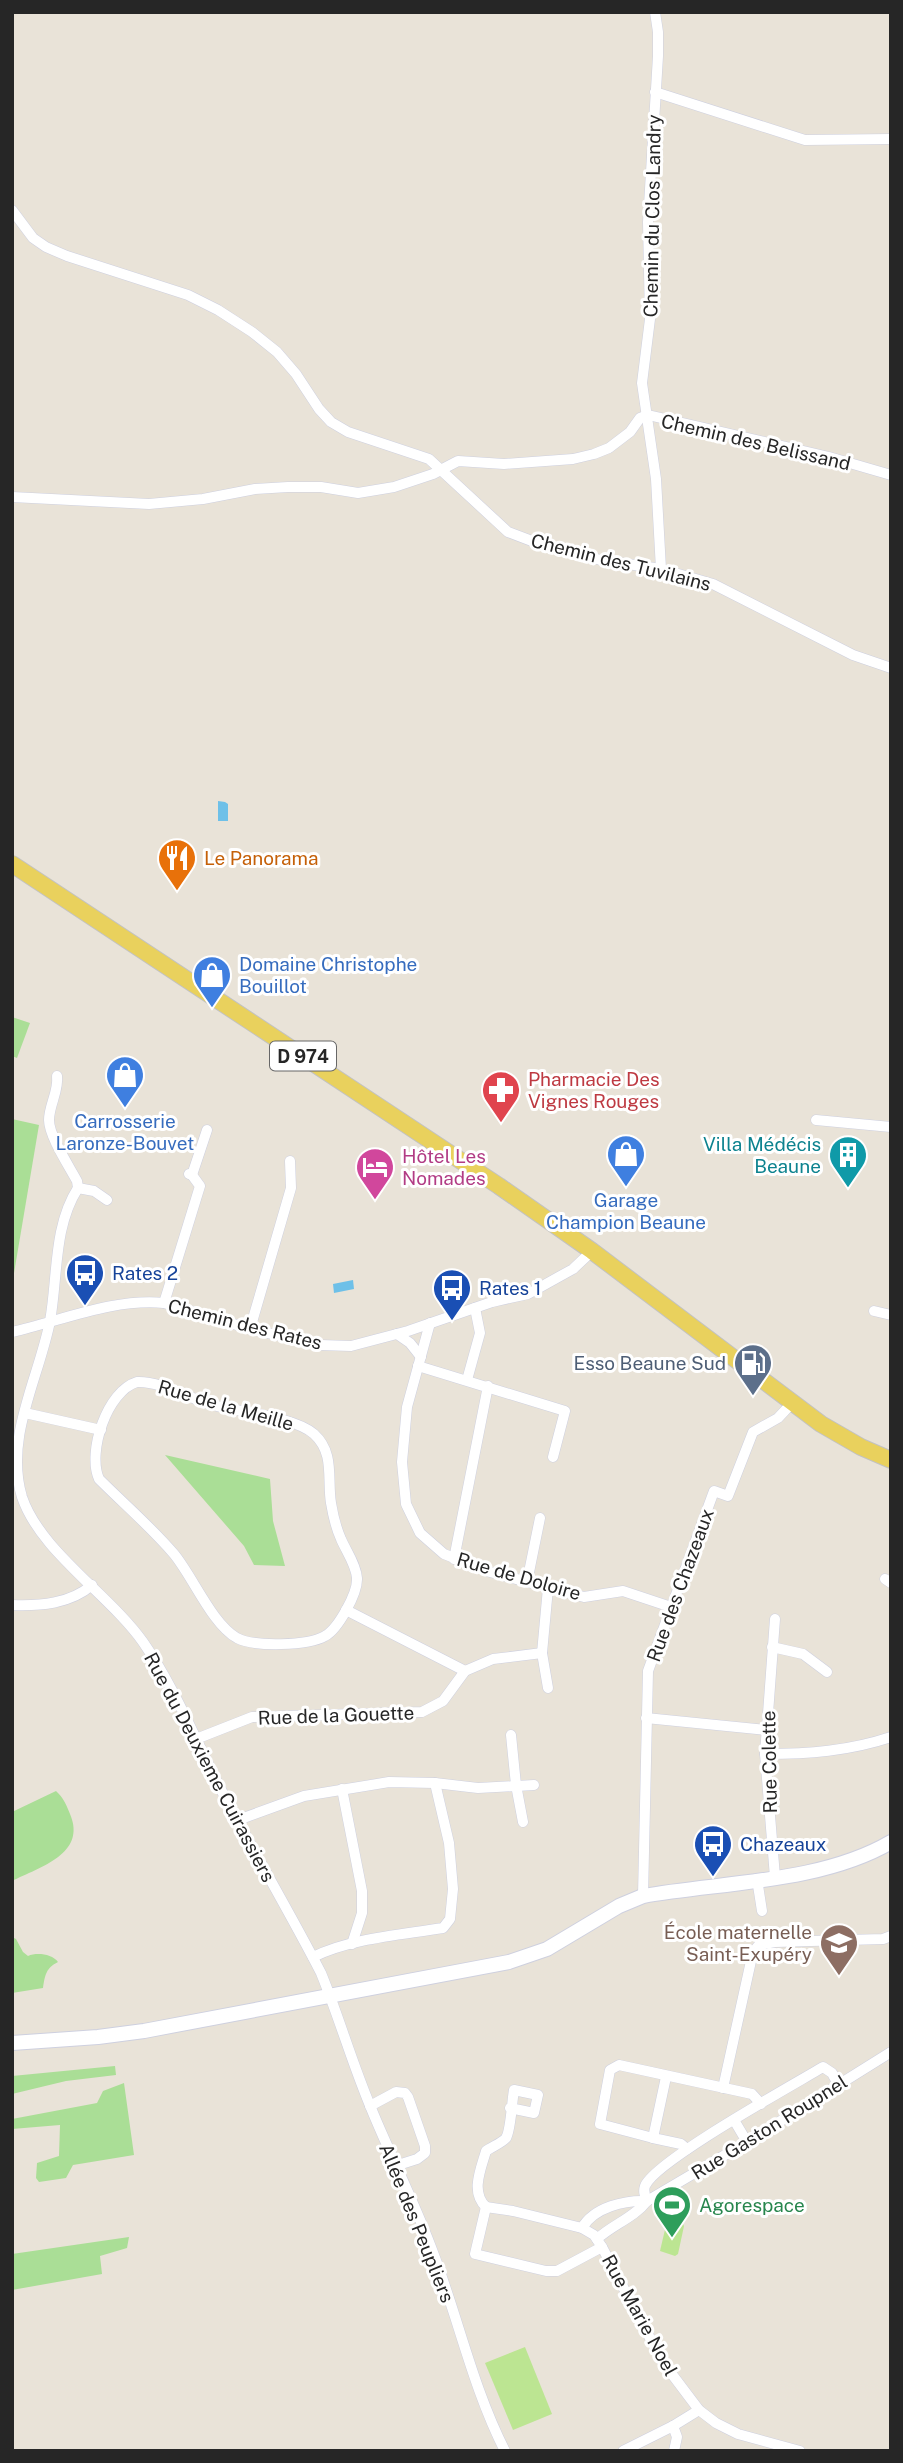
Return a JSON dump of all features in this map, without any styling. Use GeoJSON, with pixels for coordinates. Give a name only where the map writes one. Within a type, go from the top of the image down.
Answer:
{"type":"FeatureCollection","features":[{"type":"Feature","properties":{"kind":"main road","name":"D 974"},"geometry":{"type":"LineString","coordinates":[[12,864],[340,1080],[592,1251],[792,1403],[837,1433],[891,1460]]}},
{"type":"Feature","properties":{"kind":"main road"},"geometry":{"type":"LineString","coordinates":[[12,2043],[144,2031],[527,1957],[561,1942],[613,1910],[643,1896],[757,1880],[849,1862],[890,1844]]}},
{"type":"Feature","properties":{"kind":"street"},"geometry":{"type":"LineString","coordinates":[[643,12],[654,14]]}},
{"type":"Feature","properties":{"kind":"street","name":"Chemin du Clos Landry"},"geometry":{"type":"LineString","coordinates":[[654,14],[658,32],[658,56],[648,222],[650,320],[642,383],[656,479],[661,569]]}},
{"type":"Feature","properties":{"kind":"street"},"geometry":{"type":"LineString","coordinates":[[655,92],[805,140],[891,139]]}},
{"type":"Feature","properties":{"kind":"street"},"geometry":{"type":"LineString","coordinates":[[12,210],[33,238],[46,247],[188,295],[218,310],[252,331],[277,352],[296,374],[318,409],[331,422],[348,432],[429,459],[442,470]]}},
{"type":"Feature","properties":{"kind":"street","name":"Chemin des Belissand"},"geometry":{"type":"LineString","coordinates":[[12,498],[149,504],[288,486],[321,487],[358,493],[394,487],[442,470],[458,461],[504,464],[573,459],[594,454],[609,448],[630,432],[640,418],[648,415],[828,457],[891,475]]}},
{"type":"Feature","properties":{"kind":"street","name":"Chemin des Tuvilains"},"geometry":{"type":"LineString","coordinates":[[442,470],[508,532],[601,560],[661,569],[713,584],[853,655],[891,668]]}},
{"type":"Feature","properties":{"kind":"street"},"geometry":{"type":"LineString","coordinates":[[57,1076],[58,1084],[49,1126],[78,1188],[94,1191],[107,1200]]}},
{"type":"Feature","properties":{"kind":"street"},"geometry":{"type":"LineString","coordinates":[[816,1120],[891,1127]]}},
{"type":"Feature","properties":{"kind":"street"},"geometry":{"type":"LineString","coordinates":[[164,1303],[200,1186],[191,1175],[207,1130]]}},
{"type":"Feature","properties":{"kind":"street"},"geometry":{"type":"LineString","coordinates":[[250,1329],[291,1188],[290,1161]]}},
{"type":"Feature","properties":{"kind":"street","name":"Rue du Deuxieme Cuirassiers"},"geometry":{"type":"LineString","coordinates":[[78,1188],[62,1230],[50,1322],[25,1413],[15,1481],[37,1527],[51,1545],[142,1640],[166,1680],[237,1820],[313,1957],[330,1996]]}},
{"type":"Feature","properties":{"kind":"street","name":"Chemin des Rates"},"geometry":{"type":"LineString","coordinates":[[12,1332],[127,1303],[164,1303],[250,1329],[320,1345],[341,1347],[397,1334],[528,1294],[573,1269],[592,1251]]}},
{"type":"Feature","properties":{"kind":"street"},"geometry":{"type":"LineString","coordinates":[[467,1380],[480,1333],[475,1308]]}},
{"type":"Feature","properties":{"kind":"street"},"geometry":{"type":"LineString","coordinates":[[874,1311],[891,1315]]}},
{"type":"Feature","properties":{"kind":"street","name":"Rue de Doloire"},"geometry":{"type":"LineString","coordinates":[[429,1323],[403,1435],[402,1474],[406,1504],[420,1533],[436,1548],[454,1559],[527,1582],[584,1597],[623,1591],[671,1607]]}},
{"type":"Feature","properties":{"kind":"street"},"geometry":{"type":"LineString","coordinates":[[397,1334],[410,1343],[419,1362],[565,1411],[554,1457]]}},
{"type":"Feature","properties":{"kind":"street","name":"Rue de la Meille"},"geometry":{"type":"LineString","coordinates":[[146,1382],[201,1402],[293,1423],[310,1431],[320,1441],[328,1459],[331,1504],[341,1538],[357,1574],[356,1589],[332,1632],[318,1639],[255,1644],[229,1633],[174,1555],[142,1519],[99,1479],[95,1464],[101,1430],[111,1403],[120,1391],[128,1385],[146,1382]]}},
{"type":"Feature","properties":{"kind":"street"},"geometry":{"type":"LineString","coordinates":[[454,1559],[488,1386]]}},
{"type":"Feature","properties":{"kind":"street","name":"Rue des Chazeaux"},"geometry":{"type":"LineString","coordinates":[[643,1896],[648,1671],[714,1491],[728,1496],[753,1432],[778,1418],[792,1403]]}},
{"type":"Feature","properties":{"kind":"street"},"geometry":{"type":"LineString","coordinates":[[25,1413],[101,1430]]}},
{"type":"Feature","properties":{"kind":"street"},"geometry":{"type":"LineString","coordinates":[[527,1582],[540,1518]]}},
{"type":"Feature","properties":{"kind":"street"},"geometry":{"type":"LineString","coordinates":[[12,1605],[61,1601],[78,1595],[92,1585]]}},
{"type":"Feature","properties":{"kind":"street"},"geometry":{"type":"LineString","coordinates":[[548,1588],[542,1653],[548,1688]]}},
{"type":"Feature","properties":{"kind":"street"},"geometry":{"type":"LineString","coordinates":[[346,1610],[465,1671],[493,1659],[542,1653]]}},
{"type":"Feature","properties":{"kind":"street","name":"Rue Colette"},"geometry":{"type":"LineString","coordinates":[[775,1619],[765,1754],[775,1877]]}},
{"type":"Feature","properties":{"kind":"street"},"geometry":{"type":"LineString","coordinates":[[772,1647],[803,1654],[827,1672]]}},
{"type":"Feature","properties":{"kind":"street","name":"Rue de la Gouette"},"geometry":{"type":"LineString","coordinates":[[196,1739],[252,1717],[422,1712],[443,1701],[465,1671]]}},
{"type":"Feature","properties":{"kind":"street"},"geometry":{"type":"LineString","coordinates":[[646,1718],[766,1730]]}},
{"type":"Feature","properties":{"kind":"street"},"geometry":{"type":"LineString","coordinates":[[511,1735],[523,1822]]}},
{"type":"Feature","properties":{"kind":"street"},"geometry":{"type":"LineString","coordinates":[[765,1754],[833,1751],[863,1746],[891,1737]]}},
{"type":"Feature","properties":{"kind":"street"},"geometry":{"type":"LineString","coordinates":[[237,1820],[304,1796],[390,1782],[478,1788],[534,1784]]}},
{"type":"Feature","properties":{"kind":"street"},"geometry":{"type":"LineString","coordinates":[[313,1957],[352,1944],[443,1928],[450,1919],[453,1889],[449,1843],[435,1783]]}},
{"type":"Feature","properties":{"kind":"street"},"geometry":{"type":"LineString","coordinates":[[342,1789],[362,1891],[362,1913],[352,1944]]}},
{"type":"Feature","properties":{"kind":"street"},"geometry":{"type":"LineString","coordinates":[[757,1880],[762,1911]]}},
{"type":"Feature","properties":{"kind":"street"},"geometry":{"type":"LineString","coordinates":[[723,2088],[753,1952],[759,1945],[775,1942],[883,1939],[891,1936]]}},
{"type":"Feature","properties":{"kind":"street","name":"Allée des Peupliers"},"geometry":{"type":"LineString","coordinates":[[330,1996],[370,2106],[435,2257],[480,2397],[505,2451]]}},
{"type":"Feature","properties":{"kind":"street","name":"Rue Gaston Roupnel"},"geometry":{"type":"LineString","coordinates":[[648,2201],[621,2203],[591,2217],[593,2237],[891,2052]]}},
{"type":"Feature","properties":{"kind":"street"},"geometry":{"type":"LineString","coordinates":[[687,2149],[681,2144],[602,2126],[599,2121],[613,2066],[619,2065],[752,2094],[761,2104]]}},
{"type":"Feature","properties":{"kind":"street"},"geometry":{"type":"LineString","coordinates":[[648,2201],[644,2194],[646,2183],[687,2149],[734,2120],[823,2067],[832,2073],[838,2084]]}},
{"type":"Feature","properties":{"kind":"street"},"geometry":{"type":"LineString","coordinates":[[653,2138],[666,2077]]}},
{"type":"Feature","properties":{"kind":"street"},"geometry":{"type":"LineString","coordinates":[[370,2106],[396,2092],[405,2093],[408,2097],[425,2153],[417,2159],[395,2166]]}},
{"type":"Feature","properties":{"kind":"street"},"geometry":{"type":"LineString","coordinates":[[486,2207],[475,2254],[545,2271],[557,2271],[593,2237],[513,2211],[486,2207],[480,2201],[477,2189],[485,2151],[505,2139],[510,2108]]}},
{"type":"Feature","properties":{"kind":"street"},"geometry":{"type":"LineString","coordinates":[[734,2120],[747,2142]]}},
{"type":"Feature","properties":{"kind":"street","name":"Rue Marie Noel"},"geometry":{"type":"LineString","coordinates":[[593,2237],[662,2361],[699,2410],[716,2423],[738,2434],[800,2451]]}},
{"type":"Feature","properties":{"kind":"street"},"geometry":{"type":"LineString","coordinates":[[623,2451],[673,2427],[699,2410]]}},
{"type":"Feature","properties":{"kind":"street"},"geometry":{"type":"LineString","coordinates":[[673,2427],[677,2437],[674,2451]]}},
{"type":"Feature","properties":{"kind":"green space"},"geometry":{"type":"Polygon","coordinates":[[[12,1017],[30,1023],[17,1058],[12,1056],[12,1017]]]}},
{"type":"Feature","properties":{"kind":"green space"},"geometry":{"type":"Polygon","coordinates":[[[12,1119],[39,1125],[12,1285],[12,1119]]]}},
{"type":"Feature","properties":{"kind":"green space"},"geometry":{"type":"Polygon","coordinates":[[[165,1455],[270,1479],[273,1521],[285,1566],[254,1565],[244,1546],[165,1455]]]}},
{"type":"Feature","properties":{"kind":"green space"},"geometry":{"type":"Polygon","coordinates":[[[56,1791],[70,1814],[74,1828],[72,1839],[67,1849],[58,1857],[12,1881],[12,1812],[56,1791]]]}},
{"type":"Feature","properties":{"kind":"green space"},"geometry":{"type":"Polygon","coordinates":[[[12,1937],[28,1956],[44,1954],[58,1962],[47,1972],[43,1988],[12,1993],[12,1937]]]}},
{"type":"Feature","properties":{"kind":"green space"},"geometry":{"type":"Polygon","coordinates":[[[115,2066],[116,2075],[66,2081],[12,2094],[12,2076],[115,2066]]]}},
{"type":"Feature","properties":{"kind":"green space"},"geometry":{"type":"Polygon","coordinates":[[[124,2083],[134,2155],[73,2165],[66,2178],[39,2182],[36,2178],[37,2163],[59,2156],[60,2125],[12,2129],[12,2119],[97,2103],[103,2091],[124,2083]]]}},
{"type":"Feature","properties":{"kind":"green space","name":"Agorespace"},"geometry":{"type":"Polygon","coordinates":[[[667,2221],[684,2226],[678,2254],[675,2256],[660,2251],[667,2221]]]}},
{"type":"Feature","properties":{"kind":"green space"},"geometry":{"type":"Polygon","coordinates":[[[129,2237],[127,2248],[100,2256],[102,2274],[12,2290],[12,2254],[129,2237]]]}},
{"type":"Feature","properties":{"kind":"green space"},"geometry":{"type":"Polygon","coordinates":[[[525,2347],[552,2414],[513,2430],[485,2363],[525,2347]]]}},
{"type":"Feature","properties":{"kind":"water"},"geometry":{"type":"Polygon","coordinates":[[[218,801],[228,804],[228,821],[218,821],[218,801]]]}},
{"type":"Feature","properties":{"kind":"water"},"geometry":{"type":"Polygon","coordinates":[[[353,1280],[354,1289],[334,1293],[333,1284],[353,1280]]]}},
{"type":"Feature","properties":{"kind":"place","name":"Le Panorama"},"geometry":{"type":"Point","coordinates":[177,892]}},
{"type":"Feature","properties":{"kind":"place","name":"Domaine Christophe Bouillot"},"geometry":{"type":"Point","coordinates":[212,1009]}},
{"type":"Feature","properties":{"kind":"place","name":"Carrosserie Laronze-Bouvet"},"geometry":{"type":"Point","coordinates":[125,1109]}},
{"type":"Feature","properties":{"kind":"place","name":"Pharmacie Des Vignes Rouges"},"geometry":{"type":"Point","coordinates":[501,1124]}},
{"type":"Feature","properties":{"kind":"place","name":"Garage Champion Beaune"},"geometry":{"type":"Point","coordinates":[626,1188]}},
{"type":"Feature","properties":{"kind":"place","name":"Villa Médécis Beaune"},"geometry":{"type":"Point","coordinates":[848,1189]}},
{"type":"Feature","properties":{"kind":"place","name":"Hôtel Les Nomades"},"geometry":{"type":"Point","coordinates":[375,1201]}},
{"type":"Feature","properties":{"kind":"place","name":"Rates 2"},"geometry":{"type":"Point","coordinates":[85,1307]}},
{"type":"Feature","properties":{"kind":"place","name":"Rates 1"},"geometry":{"type":"Point","coordinates":[452,1322]}},
{"type":"Feature","properties":{"kind":"place","name":"Esso Beaune Sud"},"geometry":{"type":"Point","coordinates":[753,1397]}},
{"type":"Feature","properties":{"kind":"place","name":"Chazeaux"},"geometry":{"type":"Point","coordinates":[713,1878]}},
{"type":"Feature","properties":{"kind":"place","name":"École maternelle Saint-Exupéry"},"geometry":{"type":"Point","coordinates":[839,1977]}},
{"type":"Feature","properties":{"kind":"place","name":"Agorespace"},"geometry":{"type":"Point","coordinates":[672,2239]}}]}
